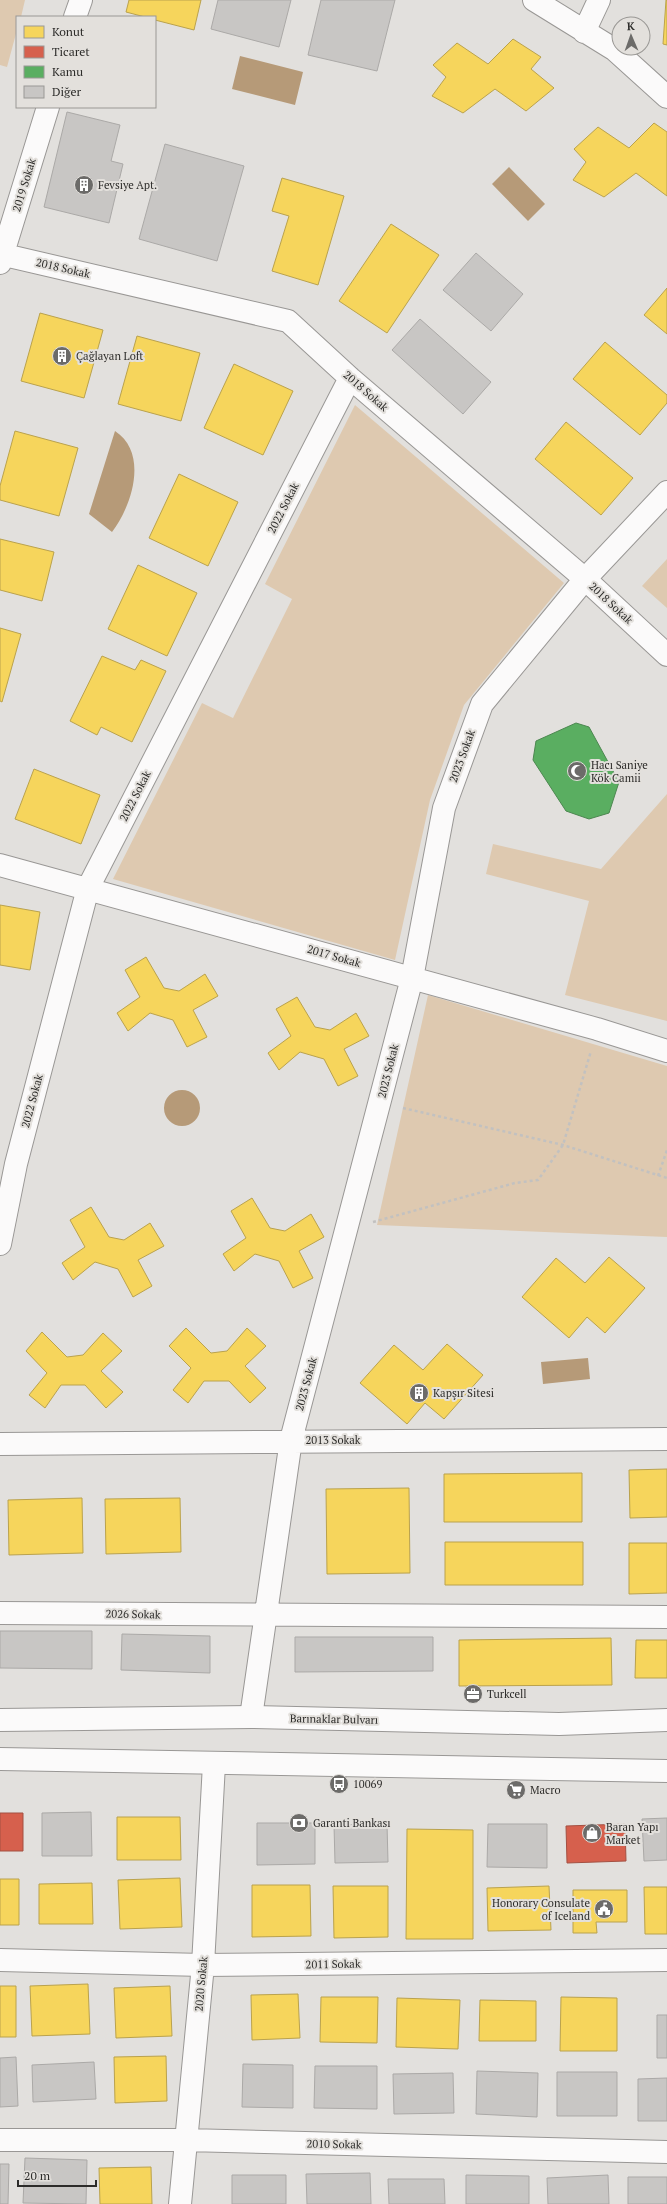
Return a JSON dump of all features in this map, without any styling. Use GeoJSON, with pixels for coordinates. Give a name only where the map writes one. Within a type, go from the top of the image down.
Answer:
{"type":"FeatureCollection","features":[{"type":"Feature","properties":{"kind":"street"},"geometry":{"type":"LineString","coordinates":[[75,16],[81,0]]}},
{"type":"Feature","properties":{"kind":"street"},"geometry":{"type":"LineString","coordinates":[[534,0],[615,50],[667,97]]}},
{"type":"Feature","properties":{"kind":"street"},"geometry":{"type":"LineString","coordinates":[[584,32],[599,0]]}},
{"type":"Feature","properties":{"kind":"street","name":"2019 Sokak"},"geometry":{"type":"LineString","coordinates":[[1,257],[48,108]]}},
{"type":"Feature","properties":{"kind":"street","name":"2018 Sokak"},"geometry":{"type":"LineString","coordinates":[[1,257],[288,321],[350,378],[585,579],[667,655]]}},
{"type":"Feature","properties":{"kind":"street","name":"2022 Sokak"},"geometry":{"type":"LineString","coordinates":[[0,1244],[8,1162],[88,888],[350,378]]}},
{"type":"Feature","properties":{"kind":"street","name":"2023 Sokak"},"geometry":{"type":"LineString","coordinates":[[251,1717],[291,1440],[412,978],[444,808],[482,704],[585,579],[667,492]]}},
{"type":"Feature","properties":{"kind":"street","name":"2017 Sokak"},"geometry":{"type":"LineString","coordinates":[[0,865],[597,1029],[667,1051]]}},
{"type":"Feature","properties":{"kind":"street","name":"2013 Sokak"},"geometry":{"type":"LineString","coordinates":[[0,1444],[291,1440],[667,1439]]}},
{"type":"Feature","properties":{"kind":"street","name":"2026 Sokak"},"geometry":{"type":"LineString","coordinates":[[0,1613],[266,1616],[667,1617]]}},
{"type":"Feature","properties":{"kind":"street","name":"Barınaklar Bulvarı"},"geometry":{"type":"LineString","coordinates":[[0,1720],[251,1717],[559,1724],[667,1720]]}},
{"type":"Feature","properties":{"kind":"street"},"geometry":{"type":"LineString","coordinates":[[0,1759],[667,1771]]}},
{"type":"Feature","properties":{"kind":"street","name":"2020 Sokak"},"geometry":{"type":"LineString","coordinates":[[180,2204],[203,1965],[214,1764]]}},
{"type":"Feature","properties":{"kind":"street","name":"2011 Sokak"},"geometry":{"type":"LineString","coordinates":[[0,1960],[203,1965],[667,1960]]}},
{"type":"Feature","properties":{"kind":"street","name":"2010 Sokak"},"geometry":{"type":"LineString","coordinates":[[0,2140],[186,2140],[667,2152]]}},
{"type":"Feature","properties":{"kind":"path"},"geometry":{"type":"LineString","coordinates":[[346,1230],[480,1192],[538,1180],[563,1145],[597,1029]]}},
{"type":"Feature","properties":{"kind":"path"},"geometry":{"type":"LineString","coordinates":[[380,1103],[563,1145],[667,1178]]}},
{"type":"Feature","properties":{"kind":"path"},"geometry":{"type":"LineString","coordinates":[[658,1176],[667,1150]]}},
{"type":"Feature","properties":{"kind":"shaded area"},"geometry":{"type":"Polygon","coordinates":[[[0,0],[25,0],[21,16],[16,16],[16,34],[7,67],[0,65],[0,0]]]}},
{"type":"Feature","properties":{"kind":"shaded area"},"geometry":{"type":"Polygon","coordinates":[[[240,56],[303,72],[295,105],[232,89],[240,56]]]}},
{"type":"Feature","properties":{"kind":"shaded area"},"geometry":{"type":"Polygon","coordinates":[[[509,167],[545,204],[528,221],[492,184],[509,167]]]}},
{"type":"Feature","properties":{"kind":"shaded area"},"geometry":{"type":"Polygon","coordinates":[[[355,405],[564,583],[464,705],[430,800],[395,960],[113,879],[202,703],[233,718],[292,599],[265,584],[355,405]]]}},
{"type":"Feature","properties":{"kind":"shaded area"},"geometry":{"type":"Polygon","coordinates":[[[115,431],[125,441],[132,452],[134,480],[126,508],[112,532],[89,514],[115,431]]]}},
{"type":"Feature","properties":{"kind":"shaded area"},"geometry":{"type":"Polygon","coordinates":[[[667,559],[667,608],[642,586],[667,559]]]}},
{"type":"Feature","properties":{"kind":"shaded area"},"geometry":{"type":"Polygon","coordinates":[[[667,794],[667,1021],[565,995],[589,901],[486,874],[493,844],[601,869],[667,794]]]}},
{"type":"Feature","properties":{"kind":"shaded area"},"geometry":{"type":"Polygon","coordinates":[[[428,995],[667,1066],[667,1237],[377,1225],[428,995]]]}},
{"type":"Feature","properties":{"kind":"shaded area"},"geometry":{"type":"Polygon","coordinates":[[[186,1090],[195,1095],[199,1101],[199,1115],[195,1121],[186,1126],[178,1126],[169,1121],[165,1115],[164,1104],[169,1095],[175,1091],[186,1090]]]}},
{"type":"Feature","properties":{"kind":"shaded area"},"geometry":{"type":"Polygon","coordinates":[[[588,1358],[590,1379],[543,1384],[541,1362],[588,1358]]]}},
{"type":"Feature","properties":{"kind":"building: Konut"},"geometry":{"type":"Polygon","coordinates":[[[129,0],[201,0],[194,30],[156,20],[156,16],[141,16],[126,12],[129,0]]]}},
{"type":"Feature","properties":{"kind":"building: Konut"},"geometry":{"type":"Polygon","coordinates":[[[667,0],[667,45],[663,44],[667,0]]]}},
{"type":"Feature","properties":{"kind":"building: Konut"},"geometry":{"type":"Polygon","coordinates":[[[513,39],[541,57],[531,69],[554,88],[526,111],[495,89],[463,113],[432,96],[446,77],[433,65],[457,43],[488,64],[513,39]]]}},
{"type":"Feature","properties":{"kind":"building: Konut"},"geometry":{"type":"Polygon","coordinates":[[[654,123],[667,132],[667,196],[636,173],[604,197],[573,180],[586,162],[574,149],[598,127],[629,148],[654,123]]]}},
{"type":"Feature","properties":{"kind":"building: Konut"},"geometry":{"type":"Polygon","coordinates":[[[282,178],[344,196],[318,285],[272,271],[289,216],[272,211],[282,178]]]}},
{"type":"Feature","properties":{"kind":"building: Konut"},"geometry":{"type":"Polygon","coordinates":[[[391,224],[439,255],[387,333],[339,301],[391,224]]]}},
{"type":"Feature","properties":{"kind":"building: Konut"},"geometry":{"type":"Polygon","coordinates":[[[667,288],[667,334],[644,315],[667,288]]]}},
{"type":"Feature","properties":{"kind":"building: Konut","name":"Çağlayan Loft"},"geometry":{"type":"Polygon","coordinates":[[[40,313],[103,330],[84,398],[21,381],[40,313]]]}},
{"type":"Feature","properties":{"kind":"building: Konut"},"geometry":{"type":"Polygon","coordinates":[[[137,336],[200,353],[181,421],[118,404],[137,336]]]}},
{"type":"Feature","properties":{"kind":"building: Konut"},"geometry":{"type":"Polygon","coordinates":[[[605,342],[667,395],[667,403],[640,435],[573,379],[605,342]]]}},
{"type":"Feature","properties":{"kind":"building: Konut"},"geometry":{"type":"Polygon","coordinates":[[[234,364],[293,391],[263,455],[204,428],[234,364]]]}},
{"type":"Feature","properties":{"kind":"building: Konut"},"geometry":{"type":"Polygon","coordinates":[[[566,422],[633,478],[601,515],[535,459],[566,422]]]}},
{"type":"Feature","properties":{"kind":"building: Konut"},"geometry":{"type":"Polygon","coordinates":[[[15,431],[78,448],[59,516],[0,500],[0,486],[15,431]]]}},
{"type":"Feature","properties":{"kind":"building: Konut"},"geometry":{"type":"Polygon","coordinates":[[[179,474],[238,502],[208,566],[149,538],[179,474]]]}},
{"type":"Feature","properties":{"kind":"building: Konut"},"geometry":{"type":"Polygon","coordinates":[[[0,539],[54,552],[42,601],[0,590],[0,539]]]}},
{"type":"Feature","properties":{"kind":"building: Konut"},"geometry":{"type":"Polygon","coordinates":[[[138,565],[197,593],[167,656],[108,629],[138,565]]]}},
{"type":"Feature","properties":{"kind":"building: Konut"},"geometry":{"type":"Polygon","coordinates":[[[0,628],[21,634],[2,702],[0,701],[0,628]]]}},
{"type":"Feature","properties":{"kind":"building: Konut"},"geometry":{"type":"Polygon","coordinates":[[[102,656],[135,670],[141,660],[166,671],[132,742],[101,727],[97,735],[70,721],[102,656]]]}},
{"type":"Feature","properties":{"kind":"building: Konut"},"geometry":{"type":"Polygon","coordinates":[[[34,769],[100,795],[81,844],[15,819],[34,769]]]}},
{"type":"Feature","properties":{"kind":"building: Konut"},"geometry":{"type":"Polygon","coordinates":[[[0,905],[40,912],[30,970],[0,965],[0,905]]]}},
{"type":"Feature","properties":{"kind":"building: Konut"},"geometry":{"type":"Polygon","coordinates":[[[146,957],[164,988],[179,991],[205,974],[218,996],[193,1010],[207,1037],[187,1047],[173,1020],[150,1013],[128,1031],[117,1013],[140,997],[125,970],[146,957]]]}},
{"type":"Feature","properties":{"kind":"building: Konut"},"geometry":{"type":"Polygon","coordinates":[[[297,997],[315,1027],[330,1030],[356,1013],[369,1036],[344,1049],[358,1076],[338,1086],[324,1059],[300,1052],[279,1070],[268,1053],[291,1036],[276,1009],[297,997]]]}},
{"type":"Feature","properties":{"kind":"building: Konut"},"geometry":{"type":"Polygon","coordinates":[[[252,1198],[270,1228],[285,1231],[311,1214],[324,1237],[299,1251],[313,1278],[293,1288],[279,1261],[255,1254],[234,1271],[223,1254],[246,1238],[231,1211],[252,1198]]]}},
{"type":"Feature","properties":{"kind":"building: Konut"},"geometry":{"type":"Polygon","coordinates":[[[91,1207],[109,1237],[124,1240],[150,1223],[164,1246],[138,1260],[152,1286],[133,1297],[118,1269],[95,1262],[73,1280],[62,1263],[85,1247],[70,1220],[91,1207]]]}},
{"type":"Feature","properties":{"kind":"building: Konut"},"geometry":{"type":"Polygon","coordinates":[[[609,1257],[645,1288],[605,1333],[587,1317],[569,1338],[522,1297],[556,1258],[585,1283],[609,1257]]]}},
{"type":"Feature","properties":{"kind":"building: Konut"},"geometry":{"type":"Polygon","coordinates":[[[186,1328],[211,1353],[227,1351],[247,1328],[266,1346],[245,1366],[266,1388],[250,1403],[229,1381],[204,1381],[188,1403],[173,1390],[191,1368],[169,1346],[186,1328]]]}},
{"type":"Feature","properties":{"kind":"building: Konut"},"geometry":{"type":"Polygon","coordinates":[[[42,1332],[67,1357],[83,1355],[103,1333],[122,1351],[101,1371],[123,1392],[106,1408],[85,1385],[61,1385],[45,1408],[29,1395],[47,1373],[26,1351],[42,1332]]]}},
{"type":"Feature","properties":{"kind":"building: Konut","name":"Kapşır Sitesi"},"geometry":{"type":"Polygon","coordinates":[[[447,1344],[483,1375],[444,1419],[425,1403],[407,1424],[360,1383],[394,1345],[423,1370],[447,1344]]]}},
{"type":"Feature","properties":{"kind":"building: Konut"},"geometry":{"type":"Polygon","coordinates":[[[667,1469],[667,1517],[630,1518],[629,1470],[667,1469]]]}},
{"type":"Feature","properties":{"kind":"building: Konut"},"geometry":{"type":"Polygon","coordinates":[[[582,1473],[582,1522],[444,1522],[444,1474],[582,1473]]]}},
{"type":"Feature","properties":{"kind":"building: Konut"},"geometry":{"type":"Polygon","coordinates":[[[409,1488],[410,1573],[327,1574],[326,1489],[409,1488]]]}},
{"type":"Feature","properties":{"kind":"building: Konut"},"geometry":{"type":"Polygon","coordinates":[[[82,1498],[83,1553],[9,1555],[8,1500],[82,1498]]]}},
{"type":"Feature","properties":{"kind":"building: Konut"},"geometry":{"type":"Polygon","coordinates":[[[180,1498],[181,1552],[106,1554],[105,1499],[180,1498]]]}},
{"type":"Feature","properties":{"kind":"building: Konut"},"geometry":{"type":"Polygon","coordinates":[[[445,1542],[583,1542],[583,1585],[445,1585],[445,1542]]]}},
{"type":"Feature","properties":{"kind":"building: Konut"},"geometry":{"type":"Polygon","coordinates":[[[629,1543],[667,1543],[667,1593],[629,1594],[629,1543]]]}},
{"type":"Feature","properties":{"kind":"building: Konut"},"geometry":{"type":"Polygon","coordinates":[[[611,1638],[612,1685],[459,1686],[459,1640],[611,1638]]]}},
{"type":"Feature","properties":{"kind":"building: Konut"},"geometry":{"type":"Polygon","coordinates":[[[636,1640],[667,1640],[667,1678],[635,1678],[636,1640]]]}},
{"type":"Feature","properties":{"kind":"building: Konut"},"geometry":{"type":"Polygon","coordinates":[[[117,1817],[180,1817],[181,1860],[117,1860],[117,1817]]]}},
{"type":"Feature","properties":{"kind":"building: Konut"},"geometry":{"type":"Polygon","coordinates":[[[407,1829],[473,1830],[473,1939],[406,1939],[407,1829]]]}},
{"type":"Feature","properties":{"kind":"building: Konut"},"geometry":{"type":"Polygon","coordinates":[[[180,1878],[182,1927],[120,1929],[118,1880],[180,1878]]]}},
{"type":"Feature","properties":{"kind":"building: Konut"},"geometry":{"type":"Polygon","coordinates":[[[0,1879],[19,1879],[19,1925],[0,1925],[0,1879]]]}},
{"type":"Feature","properties":{"kind":"building: Konut"},"geometry":{"type":"Polygon","coordinates":[[[92,1883],[93,1924],[39,1924],[39,1884],[92,1883]]]}},
{"type":"Feature","properties":{"kind":"building: Konut"},"geometry":{"type":"Polygon","coordinates":[[[252,1885],[310,1885],[311,1936],[252,1937],[252,1885]]]}},
{"type":"Feature","properties":{"kind":"building: Konut"},"geometry":{"type":"Polygon","coordinates":[[[333,1886],[388,1886],[388,1937],[334,1938],[333,1886]]]}},
{"type":"Feature","properties":{"kind":"building: Konut"},"geometry":{"type":"Polygon","coordinates":[[[549,1886],[551,1930],[488,1931],[487,1888],[549,1886]]]}},
{"type":"Feature","properties":{"kind":"building: Konut"},"geometry":{"type":"Polygon","coordinates":[[[644,1887],[667,1887],[667,1934],[645,1934],[644,1887]]]}},
{"type":"Feature","properties":{"kind":"building: Konut"},"geometry":{"type":"Polygon","coordinates":[[[573,1890],[627,1890],[627,1922],[596,1922],[597,1933],[573,1933],[573,1890]]]}},
{"type":"Feature","properties":{"kind":"building: Konut"},"geometry":{"type":"Polygon","coordinates":[[[88,1984],[90,2034],[32,2036],[30,1986],[88,1984]]]}},
{"type":"Feature","properties":{"kind":"building: Konut"},"geometry":{"type":"Polygon","coordinates":[[[0,1986],[16,1986],[16,2037],[0,2037],[0,1986]]]}},
{"type":"Feature","properties":{"kind":"building: Konut"},"geometry":{"type":"Polygon","coordinates":[[[170,1986],[172,2036],[116,2038],[114,1988],[170,1986]]]}},
{"type":"Feature","properties":{"kind":"building: Konut"},"geometry":{"type":"Polygon","coordinates":[[[298,1994],[300,2038],[252,2040],[251,1995],[298,1994]]]}},
{"type":"Feature","properties":{"kind":"building: Konut"},"geometry":{"type":"Polygon","coordinates":[[[321,1997],[378,1997],[377,2043],[320,2042],[321,1997]]]}},
{"type":"Feature","properties":{"kind":"building: Konut"},"geometry":{"type":"Polygon","coordinates":[[[561,1997],[617,1998],[617,2051],[560,2051],[561,1997]]]}},
{"type":"Feature","properties":{"kind":"building: Konut"},"geometry":{"type":"Polygon","coordinates":[[[397,1998],[460,2000],[458,2049],[396,2047],[397,1998]]]}},
{"type":"Feature","properties":{"kind":"building: Konut"},"geometry":{"type":"Polygon","coordinates":[[[480,2000],[536,2001],[536,2041],[479,2041],[480,2000]]]}},
{"type":"Feature","properties":{"kind":"building: Konut"},"geometry":{"type":"Polygon","coordinates":[[[166,2056],[167,2101],[115,2103],[114,2057],[166,2056]]]}},
{"type":"Feature","properties":{"kind":"building: Konut"},"geometry":{"type":"Polygon","coordinates":[[[151,2167],[152,2204],[100,2204],[99,2168],[151,2167]]]}},
{"type":"Feature","properties":{"kind":"building: Ticaret"},"geometry":{"type":"Polygon","coordinates":[[[0,1813],[23,1813],[23,1851],[0,1851],[0,1813]]]}},
{"type":"Feature","properties":{"kind":"building: Ticaret"},"geometry":{"type":"Polygon","coordinates":[[[625,1824],[626,1861],[567,1863],[566,1826],[625,1824]]]}},
{"type":"Feature","properties":{"kind":"building: Kamu","name":"Hacı Saniye Kök Camii"},"geometry":{"type":"Polygon","coordinates":[[[576,723],[589,727],[619,782],[609,813],[589,819],[566,811],[533,760],[536,741],[576,723]]]}},
{"type":"Feature","properties":{"kind":"building: Diğer"},"geometry":{"type":"Polygon","coordinates":[[[218,0],[291,0],[279,47],[211,29],[218,0]]]}},
{"type":"Feature","properties":{"kind":"building: Diğer"},"geometry":{"type":"Polygon","coordinates":[[[321,0],[395,0],[377,71],[308,55],[321,0]]]}},
{"type":"Feature","properties":{"kind":"building: Diğer","name":"Fevsiye Apt."},"geometry":{"type":"Polygon","coordinates":[[[67,112],[120,125],[111,161],[123,164],[109,223],[44,207],[67,112]]]}},
{"type":"Feature","properties":{"kind":"building: Diğer"},"geometry":{"type":"Polygon","coordinates":[[[165,144],[244,166],[217,261],[139,239],[165,144]]]}},
{"type":"Feature","properties":{"kind":"building: Diğer"},"geometry":{"type":"Polygon","coordinates":[[[476,253],[523,294],[491,331],[443,290],[476,253]]]}},
{"type":"Feature","properties":{"kind":"building: Diğer"},"geometry":{"type":"Polygon","coordinates":[[[420,319],[491,382],[463,414],[392,350],[420,319]]]}},
{"type":"Feature","properties":{"kind":"building: Diğer"},"geometry":{"type":"Polygon","coordinates":[[[0,1631],[92,1631],[92,1669],[0,1668],[0,1631]]]}},
{"type":"Feature","properties":{"kind":"building: Diğer"},"geometry":{"type":"Polygon","coordinates":[[[122,1634],[210,1636],[210,1673],[121,1670],[122,1634]]]}},
{"type":"Feature","properties":{"kind":"building: Diğer"},"geometry":{"type":"Polygon","coordinates":[[[295,1637],[433,1637],[433,1671],[295,1672],[295,1637]]]}},
{"type":"Feature","properties":{"kind":"building: Diğer"},"geometry":{"type":"Polygon","coordinates":[[[91,1812],[92,1856],[42,1856],[42,1813],[91,1812]]]}},
{"type":"Feature","properties":{"kind":"building: Diğer"},"geometry":{"type":"Polygon","coordinates":[[[667,1818],[667,1860],[644,1861],[642,1819],[667,1818]]]}},
{"type":"Feature","properties":{"kind":"building: Diğer"},"geometry":{"type":"Polygon","coordinates":[[[257,1823],[315,1823],[315,1864],[257,1865],[257,1823]]]}},
{"type":"Feature","properties":{"kind":"building: Diğer"},"geometry":{"type":"Polygon","coordinates":[[[387,1824],[388,1862],[335,1863],[334,1825],[387,1824]]]}},
{"type":"Feature","properties":{"kind":"building: Diğer"},"geometry":{"type":"Polygon","coordinates":[[[488,1824],[547,1824],[547,1868],[487,1867],[488,1824]]]}},
{"type":"Feature","properties":{"kind":"building: Diğer"},"geometry":{"type":"Polygon","coordinates":[[[657,2015],[667,2015],[667,2058],[657,2058],[657,2015]]]}},
{"type":"Feature","properties":{"kind":"building: Diğer"},"geometry":{"type":"Polygon","coordinates":[[[16,2057],[18,2106],[0,2107],[0,2058],[16,2057]]]}},
{"type":"Feature","properties":{"kind":"building: Diğer"},"geometry":{"type":"Polygon","coordinates":[[[94,2062],[96,2099],[33,2102],[32,2065],[94,2062]]]}},
{"type":"Feature","properties":{"kind":"building: Diğer"},"geometry":{"type":"Polygon","coordinates":[[[243,2064],[293,2065],[293,2108],[242,2107],[243,2064]]]}},
{"type":"Feature","properties":{"kind":"building: Diğer"},"geometry":{"type":"Polygon","coordinates":[[[315,2066],[377,2066],[377,2109],[314,2108],[315,2066]]]}},
{"type":"Feature","properties":{"kind":"building: Diğer"},"geometry":{"type":"Polygon","coordinates":[[[477,2071],[538,2073],[537,2117],[476,2114],[477,2071]]]}},
{"type":"Feature","properties":{"kind":"building: Diğer"},"geometry":{"type":"Polygon","coordinates":[[[557,2072],[617,2072],[617,2116],[557,2116],[557,2072]]]}},
{"type":"Feature","properties":{"kind":"building: Diğer"},"geometry":{"type":"Polygon","coordinates":[[[453,2073],[454,2113],[394,2114],[393,2074],[453,2073]]]}},
{"type":"Feature","properties":{"kind":"building: Diğer"},"geometry":{"type":"Polygon","coordinates":[[[667,2078],[667,2121],[638,2121],[638,2079],[667,2078]]]}},
{"type":"Feature","properties":{"kind":"building: Diğer"},"geometry":{"type":"Polygon","coordinates":[[[25,2158],[87,2160],[86,2204],[23,2203],[25,2158]]]}},
{"type":"Feature","properties":{"kind":"building: Diğer"},"geometry":{"type":"Polygon","coordinates":[[[0,2164],[9,2164],[8,2204],[0,2204],[0,2164]]]}},
{"type":"Feature","properties":{"kind":"building: Diğer"},"geometry":{"type":"Polygon","coordinates":[[[370,2173],[371,2204],[307,2204],[306,2174],[370,2173]]]}},
{"type":"Feature","properties":{"kind":"building: Diğer"},"geometry":{"type":"Polygon","coordinates":[[[232,2175],[286,2175],[286,2204],[232,2204],[232,2175]]]}},
{"type":"Feature","properties":{"kind":"building: Diğer"},"geometry":{"type":"Polygon","coordinates":[[[466,2175],[529,2176],[529,2204],[466,2204],[466,2175]]]}},
{"type":"Feature","properties":{"kind":"building: Diğer"},"geometry":{"type":"Polygon","coordinates":[[[608,2175],[609,2204],[548,2204],[547,2178],[608,2175]]]}},
{"type":"Feature","properties":{"kind":"building: Diğer"},"geometry":{"type":"Polygon","coordinates":[[[628,2177],[667,2177],[667,2204],[628,2204],[628,2177]]]}},
{"type":"Feature","properties":{"kind":"building: Diğer"},"geometry":{"type":"Polygon","coordinates":[[[388,2179],[444,2179],[445,2204],[389,2204],[388,2179]]]}},
{"type":"Feature","properties":{"kind":"place","name":"Fevsiye Apt."},"geometry":{"type":"Point","coordinates":[84,185]}},
{"type":"Feature","properties":{"kind":"place","name":"Çağlayan Loft"},"geometry":{"type":"Point","coordinates":[62,356]}},
{"type":"Feature","properties":{"kind":"place","name":"Hacı Saniye Kök Camii"},"geometry":{"type":"Point","coordinates":[577,771]}},
{"type":"Feature","properties":{"kind":"place","name":"Kapşır Sitesi"},"geometry":{"type":"Point","coordinates":[419,1393]}},
{"type":"Feature","properties":{"kind":"place","name":"Turkcell"},"geometry":{"type":"Point","coordinates":[473,1694]}},
{"type":"Feature","properties":{"kind":"place","name":"10069"},"geometry":{"type":"Point","coordinates":[339,1784]}},
{"type":"Feature","properties":{"kind":"place","name":"Macro"},"geometry":{"type":"Point","coordinates":[516,1790]}},
{"type":"Feature","properties":{"kind":"place","name":"Garanti Bankası"},"geometry":{"type":"Point","coordinates":[299,1823]}},
{"type":"Feature","properties":{"kind":"place","name":"Baran Yapı Market"},"geometry":{"type":"Point","coordinates":[592,1833]}},
{"type":"Feature","properties":{"kind":"place","name":"Honorary Consulate of Iceland"},"geometry":{"type":"Point","coordinates":[604,1909]}}]}
